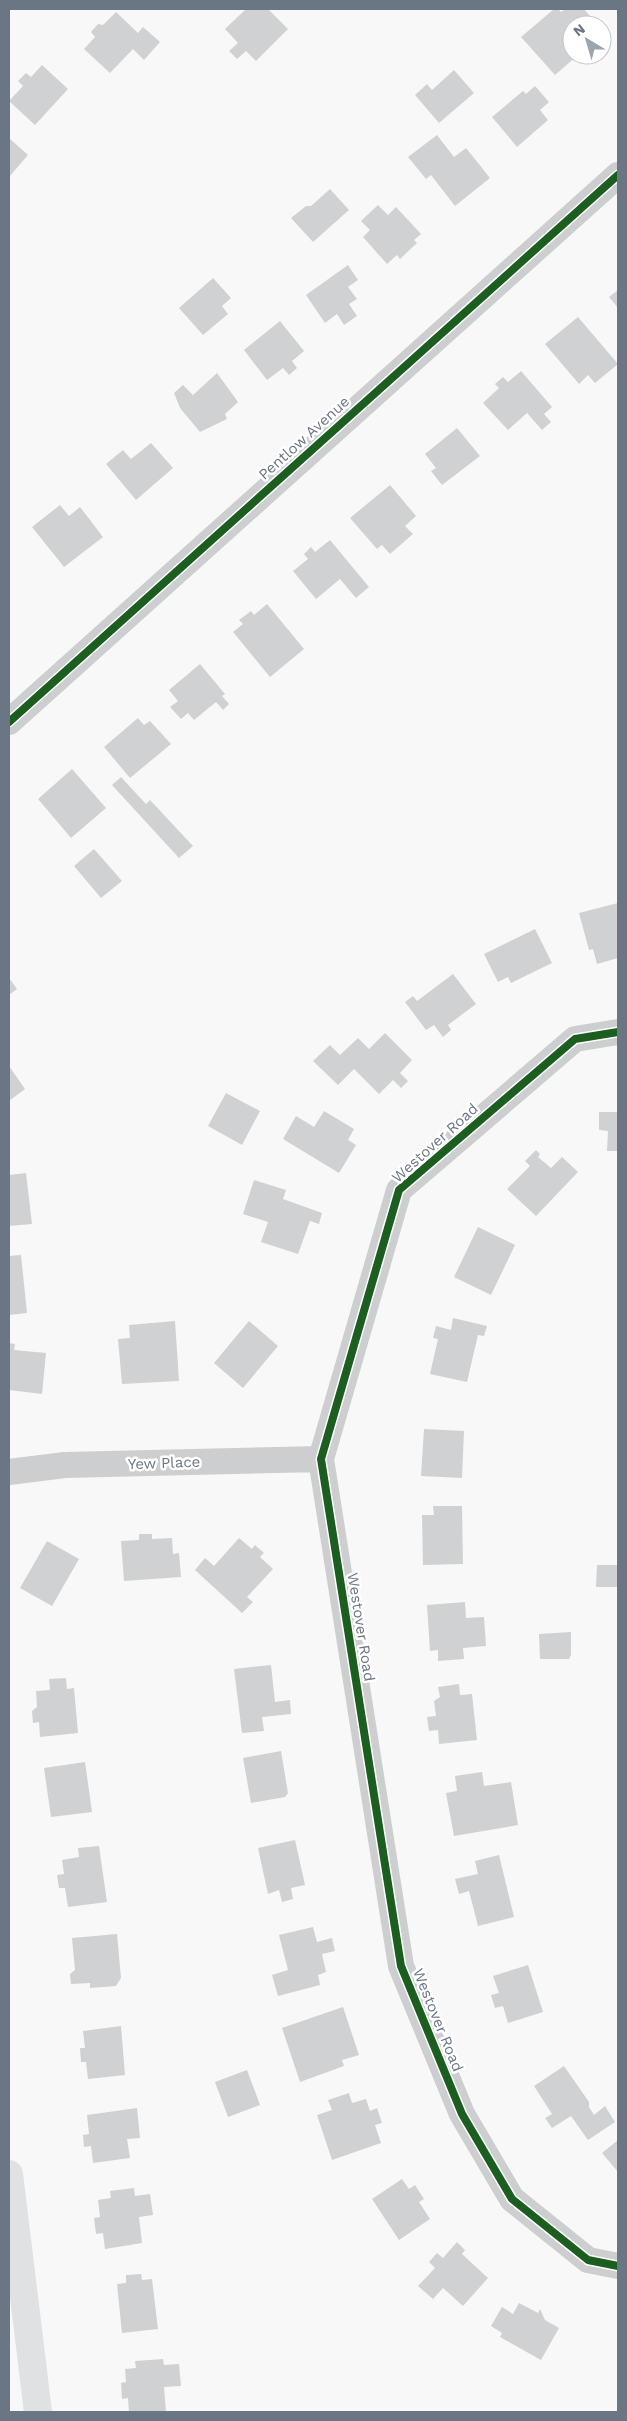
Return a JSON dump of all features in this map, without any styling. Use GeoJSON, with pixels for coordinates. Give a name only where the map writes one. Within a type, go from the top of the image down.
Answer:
{"type":"FeatureCollection","features":[{"type":"Feature","properties":{"kind":"main road"},"geometry":{"type":"LineString","coordinates":[[9,2174],[38,2412]]}},
{"type":"Feature","properties":{"kind":"street","name":"Pentlow Avenue"},"geometry":{"type":"LineString","coordinates":[[9,722],[618,174]]}},
{"type":"Feature","properties":{"kind":"street","name":"Westover Road"},"geometry":{"type":"LineString","coordinates":[[618,1032],[575,1039],[399,1190],[321,1458],[401,1966],[462,2114],[512,2199],[588,2260],[618,2266]]}},
{"type":"Feature","properties":{"kind":"street","name":"Yew Place"},"geometry":{"type":"LineString","coordinates":[[9,1472],[65,1465],[321,1458]]}},
{"type":"Feature","properties":{"kind":"building"},"geometry":{"type":"Polygon","coordinates":[[[246,9],[268,9],[288,29],[256,61],[246,51],[237,59],[229,51],[238,43],[225,29],[246,9]]]}},
{"type":"Feature","properties":{"kind":"building"},"geometry":{"type":"Polygon","coordinates":[[[554,9],[558,9],[561,12],[565,9],[584,9],[589,15],[562,15],[562,65],[566,65],[555,75],[521,37],[554,9]]]}},
{"type":"Feature","properties":{"kind":"building"},"geometry":{"type":"Polygon","coordinates":[[[116,12],[138,33],[143,27],[160,42],[144,60],[133,49],[110,73],[84,49],[95,37],[91,32],[98,24],[103,25],[116,12]]]}},
{"type":"Feature","properties":{"kind":"building"},"geometry":{"type":"Polygon","coordinates":[[[42,65],[68,89],[35,125],[9,101],[23,86],[18,81],[26,73],[31,77],[42,65]]]}},
{"type":"Feature","properties":{"kind":"building"},"geometry":{"type":"Polygon","coordinates":[[[454,70],[474,93],[439,123],[415,95],[427,84],[432,90],[454,70]]]}},
{"type":"Feature","properties":{"kind":"building"},"geometry":{"type":"Polygon","coordinates":[[[535,86],[549,102],[540,110],[548,120],[517,147],[492,117],[523,91],[526,94],[535,86]]]}},
{"type":"Feature","properties":{"kind":"building"},"geometry":{"type":"Polygon","coordinates":[[[437,135],[454,157],[466,148],[490,178],[455,206],[431,175],[426,179],[408,157],[437,135]]]}},
{"type":"Feature","properties":{"kind":"building"},"geometry":{"type":"Polygon","coordinates":[[[9,138],[28,155],[9,177],[9,138]]]}},
{"type":"Feature","properties":{"kind":"building"},"geometry":{"type":"Polygon","coordinates":[[[330,189],[349,210],[313,242],[291,218],[306,206],[311,206],[330,189]]]}},
{"type":"Feature","properties":{"kind":"building"},"geometry":{"type":"Polygon","coordinates":[[[378,205],[388,215],[396,207],[421,234],[414,240],[417,243],[400,259],[397,255],[387,264],[363,237],[370,230],[361,221],[378,205]]]}},
{"type":"Feature","properties":{"kind":"building"},"geometry":{"type":"Polygon","coordinates":[[[348,265],[358,280],[348,287],[357,299],[349,304],[357,316],[344,325],[337,314],[325,323],[306,295],[348,265]]]}},
{"type":"Feature","properties":{"kind":"building"},"geometry":{"type":"Polygon","coordinates":[[[213,278],[231,298],[222,306],[228,314],[203,335],[179,308],[213,278]]]}},
{"type":"Feature","properties":{"kind":"building"},"geometry":{"type":"Polygon","coordinates":[[[618,290],[618,308],[609,297],[618,290]]]}},
{"type":"Feature","properties":{"kind":"building"},"geometry":{"type":"Polygon","coordinates":[[[578,317],[618,364],[595,383],[588,375],[579,384],[545,344],[578,317]]]}},
{"type":"Feature","properties":{"kind":"building"},"geometry":{"type":"Polygon","coordinates":[[[280,321],[304,351],[292,361],[297,368],[289,375],[283,368],[267,380],[244,350],[280,321]]]}},
{"type":"Feature","properties":{"kind":"building"},"geometry":{"type":"Polygon","coordinates":[[[521,371],[552,407],[544,414],[551,422],[542,430],[527,413],[508,430],[483,403],[499,388],[495,384],[503,377],[508,382],[521,371]]]}},
{"type":"Feature","properties":{"kind":"building"},"geometry":{"type":"Polygon","coordinates":[[[217,373],[238,402],[225,414],[227,419],[200,432],[180,408],[174,393],[183,385],[193,395],[217,373]]]}},
{"type":"Feature","properties":{"kind":"building"},"geometry":{"type":"Polygon","coordinates":[[[457,428],[480,456],[442,485],[431,471],[436,468],[425,454],[457,428]]]}},
{"type":"Feature","properties":{"kind":"building"},"geometry":{"type":"Polygon","coordinates":[[[151,443],[173,468],[136,500],[106,464],[123,450],[131,459],[151,443]]]}},
{"type":"Feature","properties":{"kind":"building"},"geometry":{"type":"Polygon","coordinates":[[[390,485],[416,516],[405,526],[413,534],[390,554],[382,545],[377,549],[350,518],[390,485]]]}},
{"type":"Feature","properties":{"kind":"building"},"geometry":{"type":"Polygon","coordinates":[[[60,505],[69,516],[80,507],[103,537],[64,567],[32,527],[60,505]]]}},
{"type":"Feature","properties":{"kind":"building"},"geometry":{"type":"Polygon","coordinates":[[[330,540],[369,587],[356,598],[340,579],[316,599],[293,571],[308,559],[304,554],[311,547],[315,552],[330,540]]]}},
{"type":"Feature","properties":{"kind":"building"},"geometry":{"type":"Polygon","coordinates":[[[267,604],[304,649],[270,677],[233,632],[243,624],[239,620],[251,611],[254,615],[267,604]]]}},
{"type":"Feature","properties":{"kind":"building"},"geometry":{"type":"Polygon","coordinates":[[[200,664],[225,694],[222,696],[229,704],[223,710],[216,702],[194,720],[188,713],[181,719],[170,707],[178,701],[169,690],[200,664]]]}},
{"type":"Feature","properties":{"kind":"building"},"geometry":{"type":"Polygon","coordinates":[[[138,718],[144,725],[150,721],[171,744],[130,778],[104,747],[138,718]]]}},
{"type":"Feature","properties":{"kind":"building"},"geometry":{"type":"Polygon","coordinates":[[[72,769],[106,808],[71,838],[38,799],[72,769]]]}},
{"type":"Feature","properties":{"kind":"building"},"geometry":{"type":"Polygon","coordinates":[[[121,777],[146,804],[150,800],[193,846],[179,858],[112,785],[121,777]]]}},
{"type":"Feature","properties":{"kind":"building"},"geometry":{"type":"Polygon","coordinates":[[[94,849],[122,881],[101,898],[74,866],[94,849]]]}},
{"type":"Feature","properties":{"kind":"building"},"geometry":{"type":"Polygon","coordinates":[[[618,903],[618,958],[597,964],[593,949],[589,950],[579,913],[618,903]]]}},
{"type":"Feature","properties":{"kind":"building"},"geometry":{"type":"Polygon","coordinates":[[[535,929],[552,963],[511,983],[508,977],[498,982],[484,954],[535,929]]]}},
{"type":"Feature","properties":{"kind":"building"},"geometry":{"type":"Polygon","coordinates":[[[453,974],[476,1004],[448,1025],[451,1030],[443,1037],[434,1025],[426,1030],[405,1002],[413,996],[417,1001],[453,974]]]}},
{"type":"Feature","properties":{"kind":"building"},"geometry":{"type":"Polygon","coordinates":[[[9,978],[17,989],[9,995],[9,978]]]}},
{"type":"Feature","properties":{"kind":"building"},"geometry":{"type":"Polygon","coordinates":[[[385,1033],[412,1060],[400,1073],[408,1081],[401,1088],[393,1080],[379,1094],[354,1069],[338,1085],[313,1061],[330,1045],[340,1055],[358,1038],[369,1049],[385,1033]]]}},
{"type":"Feature","properties":{"kind":"building"},"geometry":{"type":"Polygon","coordinates":[[[9,1066],[25,1089],[9,1101],[9,1066]]]}},
{"type":"Feature","properties":{"kind":"building"},"geometry":{"type":"Polygon","coordinates":[[[226,1093],[260,1111],[242,1145],[208,1126],[226,1093]]]}},
{"type":"Feature","properties":{"kind":"building"},"geometry":{"type":"Polygon","coordinates":[[[324,1111],[354,1129],[348,1140],[356,1145],[339,1173],[283,1139],[296,1116],[314,1127],[324,1111]]]}},
{"type":"Feature","properties":{"kind":"building"},"geometry":{"type":"Polygon","coordinates":[[[599,1112],[618,1112],[618,1151],[607,1151],[608,1131],[599,1130],[599,1112]]]}},
{"type":"Feature","properties":{"kind":"building"},"geometry":{"type":"Polygon","coordinates":[[[536,1150],[540,1154],[538,1157],[551,1168],[562,1157],[578,1172],[536,1216],[507,1189],[530,1166],[525,1161],[536,1150]]]}},
{"type":"Feature","properties":{"kind":"building"},"geometry":{"type":"Polygon","coordinates":[[[26,1173],[32,1224],[9,1226],[9,1175],[26,1173]]]}},
{"type":"Feature","properties":{"kind":"building"},"geometry":{"type":"Polygon","coordinates":[[[254,1180],[286,1190],[283,1199],[322,1213],[319,1224],[310,1221],[298,1254],[261,1242],[268,1222],[243,1214],[254,1180]]]}},
{"type":"Feature","properties":{"kind":"building"},"geometry":{"type":"Polygon","coordinates":[[[478,1227],[515,1245],[491,1295],[454,1277],[478,1227]]]}},
{"type":"Feature","properties":{"kind":"building"},"geometry":{"type":"Polygon","coordinates":[[[21,1255],[27,1313],[9,1315],[9,1256],[21,1255]]]}},
{"type":"Feature","properties":{"kind":"building"},"geometry":{"type":"Polygon","coordinates":[[[453,1318],[487,1326],[484,1336],[478,1335],[467,1382],[430,1374],[438,1339],[433,1338],[436,1326],[451,1330],[453,1318]]]}},
{"type":"Feature","properties":{"kind":"building"},"geometry":{"type":"Polygon","coordinates":[[[175,1321],[179,1381],[122,1384],[118,1339],[130,1338],[129,1325],[175,1321]]]}},
{"type":"Feature","properties":{"kind":"building"},"geometry":{"type":"Polygon","coordinates":[[[249,1321],[278,1346],[243,1388],[214,1363],[249,1321]]]}},
{"type":"Feature","properties":{"kind":"building"},"geometry":{"type":"Polygon","coordinates":[[[9,1343],[15,1344],[14,1350],[46,1353],[42,1394],[9,1390],[9,1343]]]}},
{"type":"Feature","properties":{"kind":"building"},"geometry":{"type":"Polygon","coordinates":[[[424,1429],[464,1431],[462,1478],[421,1476],[424,1429]]]}},
{"type":"Feature","properties":{"kind":"building"},"geometry":{"type":"Polygon","coordinates":[[[433,1506],[462,1506],[463,1564],[423,1565],[422,1515],[434,1515],[433,1506]]]}},
{"type":"Feature","properties":{"kind":"building"},"geometry":{"type":"Polygon","coordinates":[[[139,1534],[152,1534],[152,1539],[172,1538],[173,1554],[179,1553],[181,1577],[124,1581],[121,1541],[139,1540],[139,1534]]]}},
{"type":"Feature","properties":{"kind":"building"},"geometry":{"type":"Polygon","coordinates":[[[239,1538],[252,1549],[255,1545],[264,1553],[260,1557],[273,1569],[247,1597],[253,1602],[242,1613],[195,1570],[205,1558],[214,1566],[239,1538]]]}},
{"type":"Feature","properties":{"kind":"building"},"geometry":{"type":"Polygon","coordinates":[[[47,1541],[79,1559],[52,1606],[20,1588],[47,1541]]]}},
{"type":"Feature","properties":{"kind":"building"},"geometry":{"type":"Polygon","coordinates":[[[597,1565],[618,1565],[618,1587],[596,1587],[597,1565]]]}},
{"type":"Feature","properties":{"kind":"building"},"geometry":{"type":"Polygon","coordinates":[[[465,1602],[466,1618],[484,1617],[486,1646],[463,1648],[464,1659],[438,1661],[438,1650],[430,1651],[427,1605],[465,1602]]]}},
{"type":"Feature","properties":{"kind":"building"},"geometry":{"type":"Polygon","coordinates":[[[571,1632],[571,1655],[569,1659],[540,1659],[539,1634],[571,1632]]]}},
{"type":"Feature","properties":{"kind":"building"},"geometry":{"type":"Polygon","coordinates":[[[271,1665],[275,1702],[290,1700],[291,1714],[262,1717],[264,1731],[242,1733],[234,1669],[271,1665]]]}},
{"type":"Feature","properties":{"kind":"building"},"geometry":{"type":"Polygon","coordinates":[[[66,1678],[67,1689],[74,1688],[78,1733],[40,1737],[39,1722],[33,1723],[32,1711],[37,1707],[36,1691],[50,1690],[49,1679],[66,1678]]]}},
{"type":"Feature","properties":{"kind":"building"},"geometry":{"type":"Polygon","coordinates":[[[459,1684],[460,1695],[472,1694],[477,1740],[439,1744],[438,1730],[429,1731],[427,1717],[436,1716],[434,1701],[440,1697],[438,1687],[459,1684]]]}},
{"type":"Feature","properties":{"kind":"building"},"geometry":{"type":"Polygon","coordinates":[[[281,1751],[288,1793],[285,1797],[251,1803],[243,1758],[281,1751]]]}},
{"type":"Feature","properties":{"kind":"building"},"geometry":{"type":"Polygon","coordinates":[[[85,1762],[92,1812],[51,1817],[44,1768],[85,1762]]]}},
{"type":"Feature","properties":{"kind":"building"},"geometry":{"type":"Polygon","coordinates":[[[482,1772],[484,1786],[511,1782],[518,1825],[454,1836],[446,1793],[457,1791],[455,1776],[482,1772]]]}},
{"type":"Feature","properties":{"kind":"building"},"geometry":{"type":"Polygon","coordinates":[[[295,1840],[305,1885],[291,1888],[293,1899],[282,1902],[279,1890],[268,1894],[258,1848],[295,1840]]]}},
{"type":"Feature","properties":{"kind":"building"},"geometry":{"type":"Polygon","coordinates":[[[99,1846],[107,1902],[68,1907],[65,1888],[59,1888],[57,1875],[64,1874],[62,1860],[79,1857],[78,1848],[99,1846]]]}},
{"type":"Feature","properties":{"kind":"building"},"geometry":{"type":"Polygon","coordinates":[[[499,1855],[514,1917],[478,1926],[469,1891],[459,1894],[455,1879],[478,1874],[475,1861],[499,1855]]]}},
{"type":"Feature","properties":{"kind":"building"},"geometry":{"type":"Polygon","coordinates":[[[313,1927],[317,1942],[332,1938],[335,1951],[322,1954],[326,1972],[318,1975],[320,1985],[278,1996],[272,1975],[288,1970],[279,1935],[313,1927]]]}},
{"type":"Feature","properties":{"kind":"building"},"geometry":{"type":"Polygon","coordinates":[[[117,1934],[121,1978],[116,1986],[90,1988],[90,1983],[71,1984],[70,1974],[75,1970],[72,1938],[117,1934]]]}},
{"type":"Feature","properties":{"kind":"building"},"geometry":{"type":"Polygon","coordinates":[[[528,1965],[543,2012],[508,2023],[503,2006],[495,2008],[491,1995],[499,1993],[493,1976],[528,1965]]]}},
{"type":"Feature","properties":{"kind":"building"},"geometry":{"type":"Polygon","coordinates":[[[343,2007],[359,2055],[342,2060],[344,2066],[300,2082],[282,2028],[343,2007]]]}},
{"type":"Feature","properties":{"kind":"building"},"geometry":{"type":"Polygon","coordinates":[[[121,2026],[125,2075],[88,2079],[86,2062],[81,2062],[80,2048],[85,2048],[83,2031],[121,2026]]]}},
{"type":"Feature","properties":{"kind":"building"},"geometry":{"type":"Polygon","coordinates":[[[564,2066],[589,2102],[589,2107],[594,2115],[605,2106],[615,2122],[588,2140],[571,2116],[552,2128],[545,2118],[552,2114],[534,2086],[564,2066]]]}},
{"type":"Feature","properties":{"kind":"building"},"geometry":{"type":"Polygon","coordinates":[[[247,2070],[260,2105],[228,2117],[215,2082],[247,2070]]]}},
{"type":"Feature","properties":{"kind":"building"},"geometry":{"type":"Polygon","coordinates":[[[349,2093],[352,2103],[366,2099],[370,2111],[377,2108],[382,2123],[375,2125],[381,2143],[332,2160],[317,2115],[332,2110],[328,2100],[349,2093]]]}},
{"type":"Feature","properties":{"kind":"building"},"geometry":{"type":"Polygon","coordinates":[[[137,2108],[140,2138],[127,2139],[130,2158],[93,2163],[91,2146],[84,2147],[83,2135],[89,2134],[87,2115],[137,2108]]]}},
{"type":"Feature","properties":{"kind":"building"},"geometry":{"type":"Polygon","coordinates":[[[618,2140],[618,2172],[602,2153],[618,2140]]]}},
{"type":"Feature","properties":{"kind":"building"},"geometry":{"type":"Polygon","coordinates":[[[402,2179],[409,2189],[415,2185],[424,2199],[419,2202],[430,2219],[399,2240],[372,2199],[402,2179]]]}},
{"type":"Feature","properties":{"kind":"building"},"geometry":{"type":"Polygon","coordinates":[[[134,2188],[135,2196],[150,2194],[153,2215],[139,2217],[142,2243],[105,2249],[103,2233],[96,2234],[94,2218],[100,2217],[98,2200],[111,2198],[110,2191],[134,2188]]]}},
{"type":"Feature","properties":{"kind":"building"},"geometry":{"type":"Polygon","coordinates":[[[457,2242],[465,2250],[462,2254],[488,2278],[463,2306],[443,2288],[433,2299],[418,2286],[435,2268],[429,2262],[437,2253],[443,2258],[457,2242]]]}},
{"type":"Feature","properties":{"kind":"building"},"geometry":{"type":"Polygon","coordinates":[[[141,2274],[142,2280],[152,2279],[158,2329],[122,2333],[117,2284],[126,2283],[126,2275],[141,2274]]]}},
{"type":"Feature","properties":{"kind":"building"},"geometry":{"type":"Polygon","coordinates":[[[519,2303],[538,2313],[540,2309],[545,2320],[559,2328],[541,2360],[500,2337],[502,2333],[491,2326],[502,2307],[513,2314],[519,2303]]]}},
{"type":"Feature","properties":{"kind":"building"},"geometry":{"type":"Polygon","coordinates":[[[163,2359],[164,2365],[179,2364],[181,2386],[164,2387],[166,2412],[129,2412],[128,2398],[122,2399],[121,2383],[126,2382],[125,2369],[136,2368],[135,2361],[163,2359]]]}},
{"type":"Feature","properties":{"kind":"cycle path"},"geometry":{"type":"LineString","coordinates":[[9,722],[618,175]]}},
{"type":"Feature","properties":{"kind":"cycle path"},"geometry":{"type":"LineString","coordinates":[[618,1032],[575,1039],[399,1190],[321,1459],[401,1966],[462,2114],[512,2199],[588,2260],[618,2266]]}}]}
